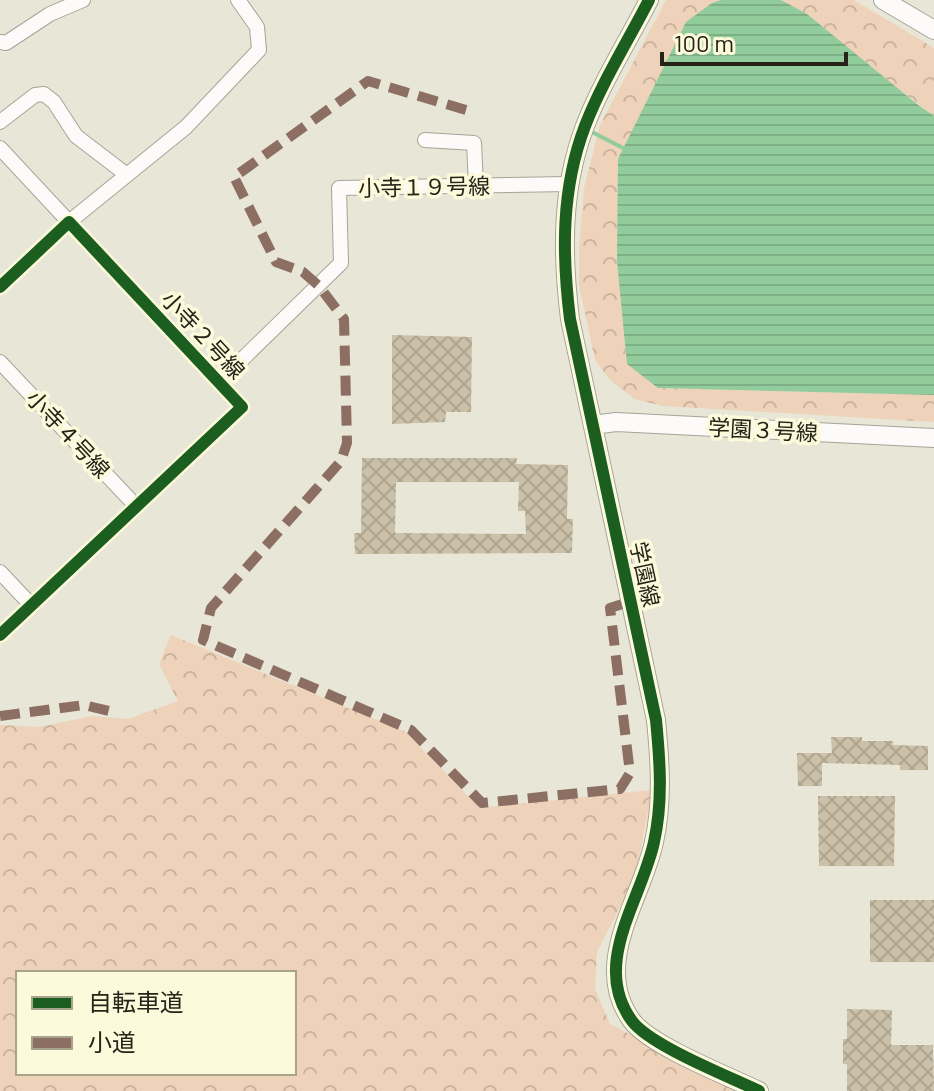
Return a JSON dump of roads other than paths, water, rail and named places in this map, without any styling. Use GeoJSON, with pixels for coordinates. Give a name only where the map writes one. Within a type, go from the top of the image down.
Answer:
{"type":"FeatureCollection","features":[{"type":"Feature","properties":{"kind":"street"},"geometry":{"type":"LineString","coordinates":[[0,42],[6,43],[50,14],[83,0]]}},
{"type":"Feature","properties":{"kind":"street"},"geometry":{"type":"LineString","coordinates":[[0,287],[69,222],[186,127],[259,50],[257,27],[238,0]]}},
{"type":"Feature","properties":{"kind":"street","name":"学園線"},"geometry":{"type":"LineString","coordinates":[[649,0],[585,127],[569,184],[563,261],[570,319],[656,720],[660,759],[655,841],[645,877],[618,945],[614,969],[618,995],[633,1022],[658,1041],[759,1091]]}},
{"type":"Feature","properties":{"kind":"street"},"geometry":{"type":"LineString","coordinates":[[883,0],[934,30]]}},
{"type":"Feature","properties":{"kind":"street"},"geometry":{"type":"LineString","coordinates":[[0,122],[35,95],[44,94],[54,102],[76,136],[127,175]]}},
{"type":"Feature","properties":{"kind":"street"},"geometry":{"type":"LineString","coordinates":[[425,140],[474,143],[476,186]]}},
{"type":"Feature","properties":{"kind":"street","name":"小寺２号線"},"geometry":{"type":"LineString","coordinates":[[0,148],[242,407],[0,635]]}},
{"type":"Feature","properties":{"kind":"street","name":"小寺１９号線"},"geometry":{"type":"LineString","coordinates":[[220,381],[341,263],[339,188],[569,184]]}},
{"type":"Feature","properties":{"kind":"street","name":"小寺４号線"},"geometry":{"type":"LineString","coordinates":[[0,362],[136,506]]}},
{"type":"Feature","properties":{"kind":"street","name":"学園３号線"},"geometry":{"type":"LineString","coordinates":[[593,425],[616,422],[934,438]]}},
{"type":"Feature","properties":{"kind":"street"},"geometry":{"type":"LineString","coordinates":[[0,572],[32,606]]}},
{"type":"Feature","properties":{"kind":"waterway"},"geometry":{"type":"LineString","coordinates":[[590,131],[623,148]]}}]}
